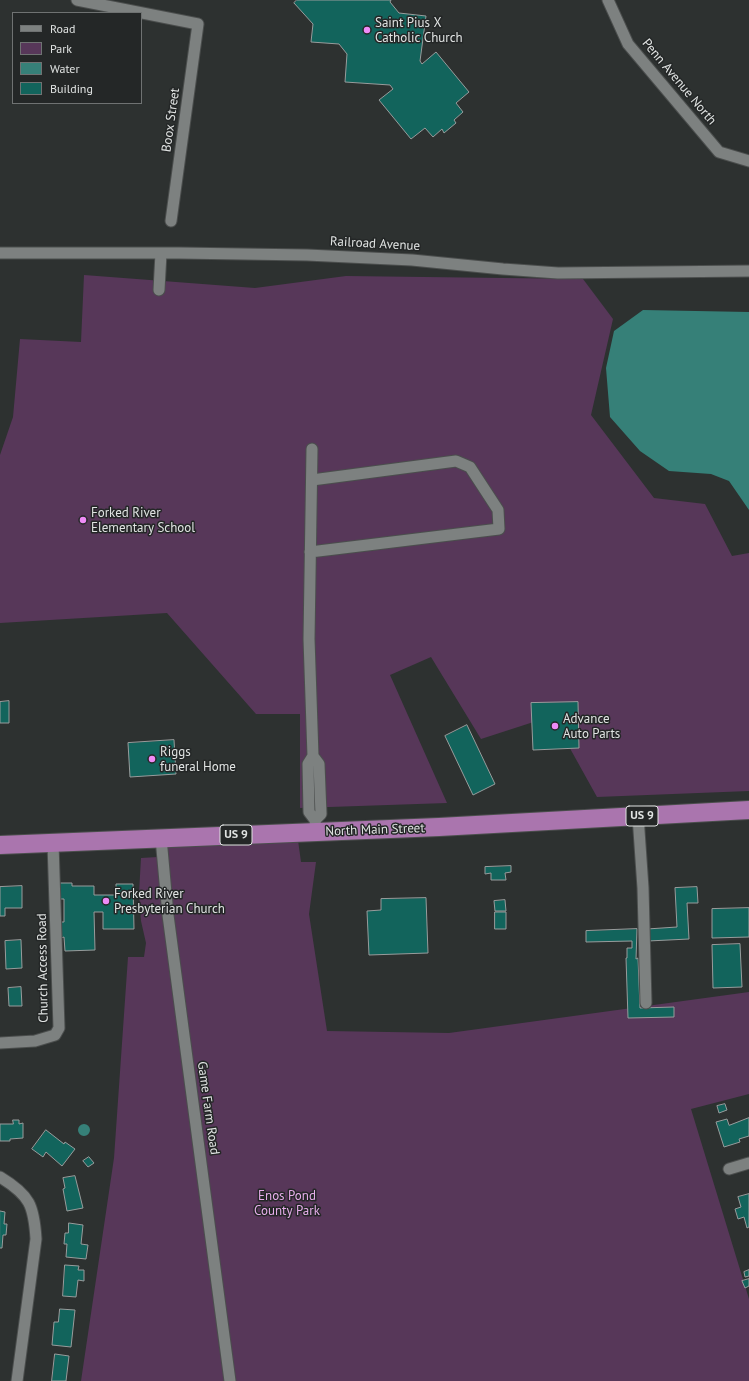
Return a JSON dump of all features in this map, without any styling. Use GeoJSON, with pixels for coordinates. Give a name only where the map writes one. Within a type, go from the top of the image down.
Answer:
{"type":"FeatureCollection","features":[{"type":"Feature","properties":{"kind":"highway","name":"North Main Street"},"geometry":{"type":"LineString","coordinates":[[0,845],[161,838],[315,826],[424,828],[749,810]]}},
{"type":"Feature","properties":{"kind":"street","name":"Boox Street"},"geometry":{"type":"LineString","coordinates":[[77,0],[138,12]]}},
{"type":"Feature","properties":{"kind":"street","name":"Penn Avenue North"},"geometry":{"type":"LineString","coordinates":[[608,0],[628,44],[719,152],[749,161]]}},
{"type":"Feature","properties":{"kind":"street","name":"Boox Street"},"geometry":{"type":"LineString","coordinates":[[142,13],[198,24],[171,221]]}},
{"type":"Feature","properties":{"kind":"street","name":"Railroad Avenue"},"geometry":{"type":"LineString","coordinates":[[0,253],[307,255],[405,259],[558,273],[749,271]]}},
{"type":"Feature","properties":{"kind":"street"},"geometry":{"type":"LineString","coordinates":[[159,290],[161,253]]}},
{"type":"Feature","properties":{"kind":"street"},"geometry":{"type":"LineString","coordinates":[[312,449],[309,639],[313,756],[319,764],[321,814],[315,826]]}},
{"type":"Feature","properties":{"kind":"street"},"geometry":{"type":"LineString","coordinates":[[310,552],[499,529],[498,510],[470,467],[456,461],[312,480]]}},
{"type":"Feature","properties":{"kind":"street"},"geometry":{"type":"LineString","coordinates":[[638,816],[643,888],[646,1003]]}},
{"type":"Feature","properties":{"kind":"street","name":"Game Farm Road"},"geometry":{"type":"LineString","coordinates":[[161,838],[168,915],[230,1381]]}},
{"type":"Feature","properties":{"kind":"street","name":"Church Access Road"},"geometry":{"type":"LineString","coordinates":[[0,1043],[34,1041],[56,1035],[59,1028],[54,843]]}},
{"type":"Feature","properties":{"kind":"street"},"geometry":{"type":"LineString","coordinates":[[729,1169],[749,1163]]}},
{"type":"Feature","properties":{"kind":"street"},"geometry":{"type":"LineString","coordinates":[[0,1177],[13,1185],[28,1199],[35,1218],[36,1240],[17,1381]]}},
{"type":"Feature","properties":{"kind":"green space"},"geometry":{"type":"Polygon","coordinates":[[[84,275],[255,288],[346,276],[583,279],[613,319],[591,415],[654,498],[705,504],[732,556],[749,553],[749,791],[597,797],[552,716],[481,739],[431,657],[390,675],[447,803],[300,808],[300,714],[256,714],[167,613],[0,623],[0,455],[13,417],[20,339],[81,342],[84,275]]]}},
{"type":"Feature","properties":{"kind":"green space","name":"Enos Pond County Park"},"geometry":{"type":"Polygon","coordinates":[[[297,833],[301,862],[316,862],[309,914],[327,1031],[449,1033],[749,992],[749,1094],[691,1109],[749,1299],[749,1381],[81,1381],[114,1158],[128,957],[144,957],[146,943],[141,921],[139,893],[141,858],[158,857],[161,838],[297,833]]]}},
{"type":"Feature","properties":{"kind":"water"},"geometry":{"type":"Polygon","coordinates":[[[643,310],[749,312],[749,510],[729,481],[711,474],[669,471],[640,451],[610,417],[606,368],[614,331],[643,310]]]}},
{"type":"Feature","properties":{"kind":"water"},"geometry":{"type":"Polygon","coordinates":[[[82,1124],[86,1124],[90,1130],[86,1136],[82,1136],[78,1132],[78,1128],[82,1124]]]}},
{"type":"Feature","properties":{"kind":"building"},"geometry":{"type":"Polygon","coordinates":[[[297,0],[391,0],[390,2],[399,13],[426,16],[420,61],[422,64],[436,52],[469,92],[456,103],[463,112],[454,120],[456,123],[444,133],[442,129],[433,137],[425,128],[411,139],[379,100],[393,89],[390,85],[345,82],[347,54],[339,44],[311,42],[313,24],[294,3],[297,0]]]}},
{"type":"Feature","properties":{"kind":"building"},"geometry":{"type":"Polygon","coordinates":[[[9,701],[9,723],[0,723],[0,702],[9,701]]]}},
{"type":"Feature","properties":{"kind":"building","name":"Advance Auto Parts"},"geometry":{"type":"Polygon","coordinates":[[[578,702],[579,748],[533,750],[531,703],[578,702]]]}},
{"type":"Feature","properties":{"kind":"building"},"geometry":{"type":"Polygon","coordinates":[[[467,725],[495,784],[473,795],[445,736],[467,725]]]}},
{"type":"Feature","properties":{"kind":"building","name":"Riggs funeral Home"},"geometry":{"type":"Polygon","coordinates":[[[174,740],[176,774],[130,777],[128,743],[174,740]]]}},
{"type":"Feature","properties":{"kind":"building"},"geometry":{"type":"Polygon","coordinates":[[[511,866],[511,872],[505,873],[506,880],[491,880],[491,873],[485,874],[485,867],[511,866]]]}},
{"type":"Feature","properties":{"kind":"building"},"geometry":{"type":"Polygon","coordinates":[[[60,883],[72,883],[72,886],[94,886],[94,895],[116,895],[116,884],[133,884],[134,929],[103,929],[103,912],[94,912],[95,950],[65,951],[64,937],[61,938],[61,922],[64,922],[64,899],[60,899],[60,883]]]}},
{"type":"Feature","properties":{"kind":"building"},"geometry":{"type":"Polygon","coordinates":[[[22,886],[22,908],[5,908],[5,916],[0,916],[0,887],[22,886]]]}},
{"type":"Feature","properties":{"kind":"building"},"geometry":{"type":"Polygon","coordinates":[[[697,887],[698,903],[687,903],[689,939],[648,941],[647,929],[677,927],[675,888],[697,887]]]}},
{"type":"Feature","properties":{"kind":"building"},"geometry":{"type":"Polygon","coordinates":[[[426,898],[428,953],[369,955],[367,911],[381,910],[381,899],[426,898]]]}},
{"type":"Feature","properties":{"kind":"building"},"geometry":{"type":"Polygon","coordinates":[[[505,900],[506,911],[495,911],[494,901],[505,900]]]}},
{"type":"Feature","properties":{"kind":"building"},"geometry":{"type":"Polygon","coordinates":[[[749,908],[749,937],[712,938],[712,909],[749,908]]]}},
{"type":"Feature","properties":{"kind":"building"},"geometry":{"type":"Polygon","coordinates":[[[495,912],[506,912],[506,929],[495,929],[495,912]]]}},
{"type":"Feature","properties":{"kind":"building"},"geometry":{"type":"Polygon","coordinates":[[[637,929],[636,959],[638,958],[640,1008],[674,1007],[674,1017],[628,1018],[626,958],[627,948],[632,948],[632,941],[586,942],[586,931],[637,929]]]}},
{"type":"Feature","properties":{"kind":"building"},"geometry":{"type":"Polygon","coordinates":[[[21,940],[22,968],[6,969],[5,941],[21,940]]]}},
{"type":"Feature","properties":{"kind":"building"},"geometry":{"type":"Polygon","coordinates":[[[740,944],[742,987],[713,988],[712,945],[740,944]]]}},
{"type":"Feature","properties":{"kind":"building"},"geometry":{"type":"Polygon","coordinates":[[[21,987],[22,1006],[9,1006],[8,988],[21,987]]]}},
{"type":"Feature","properties":{"kind":"building"},"geometry":{"type":"Polygon","coordinates":[[[725,1104],[727,1110],[719,1113],[717,1106],[725,1104]]]}},
{"type":"Feature","properties":{"kind":"building"},"geometry":{"type":"Polygon","coordinates":[[[749,1118],[749,1136],[739,1139],[740,1142],[724,1147],[716,1122],[727,1119],[729,1125],[749,1118]]]}},
{"type":"Feature","properties":{"kind":"building"},"geometry":{"type":"Polygon","coordinates":[[[13,1120],[19,1120],[19,1124],[23,1123],[23,1138],[10,1139],[10,1141],[0,1141],[0,1124],[13,1124],[13,1120]]]}},
{"type":"Feature","properties":{"kind":"building"},"geometry":{"type":"Polygon","coordinates":[[[46,1130],[64,1144],[65,1142],[75,1149],[62,1166],[46,1152],[43,1157],[32,1149],[46,1130]]]}},
{"type":"Feature","properties":{"kind":"building"},"geometry":{"type":"Polygon","coordinates":[[[89,1157],[94,1163],[88,1167],[83,1161],[89,1157]]]}},
{"type":"Feature","properties":{"kind":"building"},"geometry":{"type":"Polygon","coordinates":[[[75,1176],[83,1208],[67,1211],[63,1189],[65,1188],[63,1178],[75,1176]]]}},
{"type":"Feature","properties":{"kind":"building"},"geometry":{"type":"Polygon","coordinates":[[[749,1194],[749,1227],[747,1228],[744,1217],[738,1219],[735,1209],[741,1207],[738,1197],[749,1194]]]}},
{"type":"Feature","properties":{"kind":"building"},"geometry":{"type":"Polygon","coordinates":[[[0,1211],[5,1212],[4,1224],[7,1224],[6,1235],[3,1235],[2,1248],[0,1248],[0,1211]]]}},
{"type":"Feature","properties":{"kind":"building"},"geometry":{"type":"Polygon","coordinates":[[[69,1223],[83,1225],[81,1244],[88,1245],[86,1259],[66,1257],[67,1244],[64,1244],[65,1233],[68,1233],[69,1223]]]}},
{"type":"Feature","properties":{"kind":"building"},"geometry":{"type":"Polygon","coordinates":[[[65,1265],[79,1266],[78,1270],[84,1270],[84,1281],[78,1280],[76,1297],[63,1296],[65,1265]]]}},
{"type":"Feature","properties":{"kind":"building"},"geometry":{"type":"Polygon","coordinates":[[[749,1270],[749,1276],[745,1277],[744,1272],[749,1270]]]}},
{"type":"Feature","properties":{"kind":"building"},"geometry":{"type":"Polygon","coordinates":[[[749,1279],[749,1286],[745,1288],[742,1281],[749,1279]]]}},
{"type":"Feature","properties":{"kind":"building"},"geometry":{"type":"Polygon","coordinates":[[[60,1309],[75,1310],[71,1347],[52,1345],[54,1322],[58,1322],[60,1309]]]}},
{"type":"Feature","properties":{"kind":"building"},"geometry":{"type":"Polygon","coordinates":[[[55,1354],[69,1356],[66,1381],[52,1381],[55,1354]]]}},
{"type":"Feature","properties":{"kind":"place","name":"Saint Pius X Catholic Church"},"geometry":{"type":"Point","coordinates":[367,30]}},
{"type":"Feature","properties":{"kind":"place","name":"Forked River Elementary School"},"geometry":{"type":"Point","coordinates":[83,520]}},
{"type":"Feature","properties":{"kind":"place","name":"Advance Auto Parts"},"geometry":{"type":"Point","coordinates":[555,726]}},
{"type":"Feature","properties":{"kind":"place","name":"Riggs funeral Home"},"geometry":{"type":"Point","coordinates":[152,759]}},
{"type":"Feature","properties":{"kind":"place","name":"Forked River Presbyterian Church"},"geometry":{"type":"Point","coordinates":[106,901]}}]}
